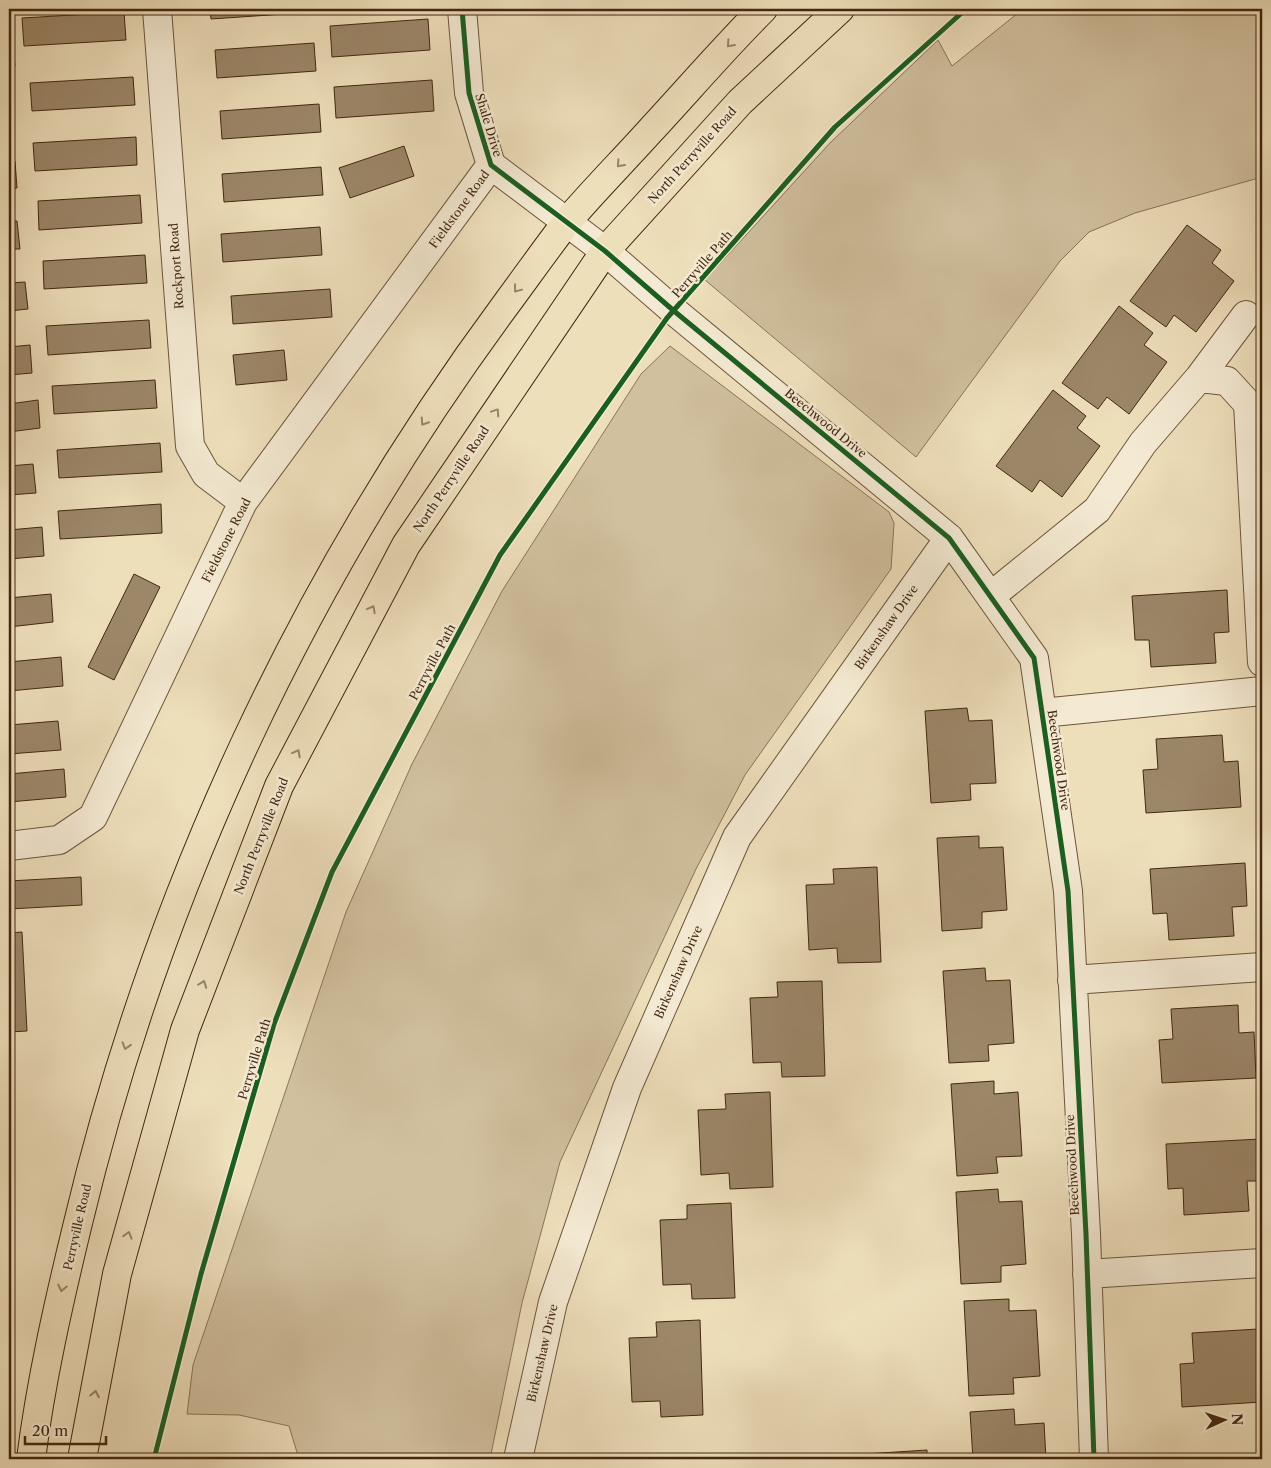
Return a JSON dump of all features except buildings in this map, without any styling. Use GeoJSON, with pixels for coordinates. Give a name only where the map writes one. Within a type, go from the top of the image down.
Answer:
{"type":"FeatureCollection","features":[{"type":"Feature","properties":{"kind":"main road"},"geometry":{"type":"LineString","coordinates":[[567,222],[763,9]]}},
{"type":"Feature","properties":{"kind":"main road","name":"North Perryville Road"},"geometry":{"type":"LineString","coordinates":[[82,1459],[117,1274],[185,1030],[279,786],[406,545],[605,251],[740,102],[840,9]]}},
{"type":"Feature","properties":{"kind":"main road","name":"Perryville Road"},"geometry":{"type":"LineString","coordinates":[[31,1459],[36,1422],[63,1283],[99,1133],[140,1000],[198,848],[275,678],[375,496],[461,366],[567,222]]}},
{"type":"Feature","properties":{"kind":"street","name":"Rockport Road"},"geometry":{"type":"LineString","coordinates":[[157,9],[190,446],[206,474],[243,502]]}},
{"type":"Feature","properties":{"kind":"street","name":"Shale Drive"},"geometry":{"type":"LineString","coordinates":[[462,9],[469,93],[491,165],[605,251]]}},
{"type":"Feature","properties":{"kind":"street","name":"Fieldstone Road"},"geometry":{"type":"LineString","coordinates":[[9,846],[59,840],[93,817],[243,502],[491,165]]}},
{"type":"Feature","properties":{"kind":"street","name":"Beechwood Drive"},"geometry":{"type":"LineString","coordinates":[[605,251],[950,538],[1034,658],[1068,891],[1094,1459]]}},
{"type":"Feature","properties":{"kind":"street"},"geometry":{"type":"LineString","coordinates":[[991,596],[1097,510],[1143,443],[1199,378],[1246,315]]}},
{"type":"Feature","properties":{"kind":"street"},"geometry":{"type":"LineString","coordinates":[[1199,378],[1227,381],[1248,404],[1262,662]]}},
{"type":"Feature","properties":{"kind":"street","name":"Birkenshaw Drive"},"geometry":{"type":"LineString","coordinates":[[518,1459],[553,1302],[627,1088],[737,836],[950,538]]}},
{"type":"Feature","properties":{"kind":"street"},"geometry":{"type":"LineString","coordinates":[[1042,713],[1262,691]]}},
{"type":"Feature","properties":{"kind":"street"},"geometry":{"type":"LineString","coordinates":[[1072,980],[1262,967]]}},
{"type":"Feature","properties":{"kind":"street"},"geometry":{"type":"LineString","coordinates":[[1087,1274],[1262,1263]]}},
{"type":"Feature","properties":{"kind":"shaded area"},"geometry":{"type":"Polygon","coordinates":[[[1023,9],[1262,9],[1262,177],[1135,213],[1089,232],[1060,261],[916,457],[705,280],[830,143],[938,40],[952,66],[1023,9]]]}},
{"type":"Feature","properties":{"kind":"shaded area"},"geometry":{"type":"Polygon","coordinates":[[[670,346],[889,512],[894,523],[891,569],[745,775],[696,869],[560,1162],[522,1303],[490,1459],[299,1459],[289,1426],[239,1415],[187,1414],[193,1365],[346,912],[412,764],[502,591],[641,374],[670,346]]]}},
{"type":"Feature","properties":{"kind":"cycle path"},"geometry":{"type":"LineString","coordinates":[[462,9],[469,93],[491,165],[605,251],[674,311],[949,538],[1034,658],[1068,891],[1086,1234],[1094,1459]]}},
{"type":"Feature","properties":{"kind":"cycle path","name":"Perryville Path"},"geometry":{"type":"LineString","coordinates":[[154,1459],[201,1274],[274,1024],[332,872],[500,555],[667,318],[835,127],[966,9]]}}]}
